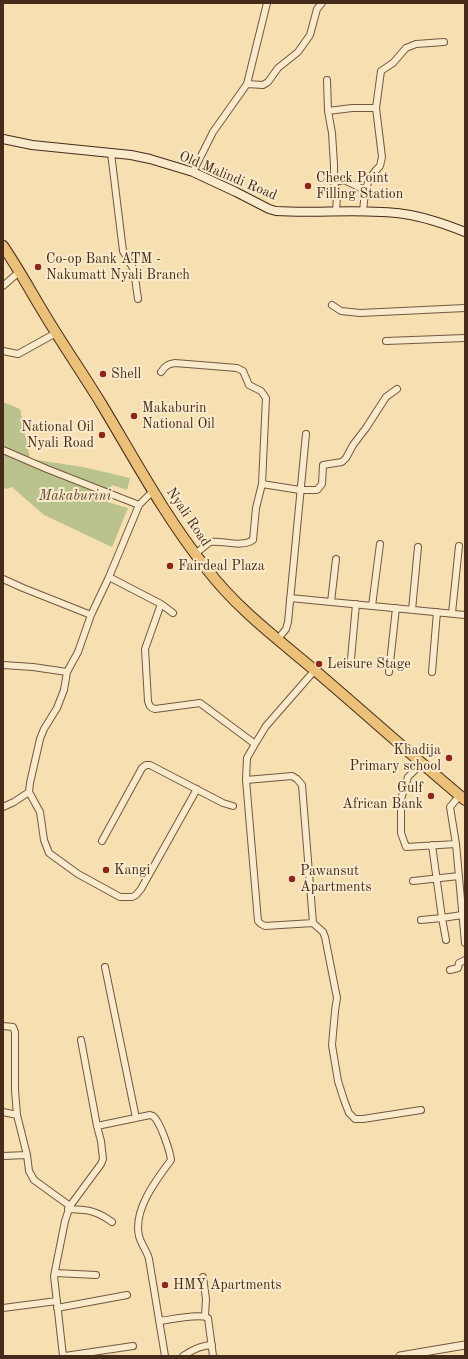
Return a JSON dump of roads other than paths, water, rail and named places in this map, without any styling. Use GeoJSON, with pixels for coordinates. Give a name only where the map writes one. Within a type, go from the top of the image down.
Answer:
{"type":"FeatureCollection","features":[{"type":"Feature","properties":{"kind":"highway","name":"Nyali Road"},"geometry":{"type":"LineString","coordinates":[[3,246],[56,333],[79,367],[153,491],[205,568],[226,592],[257,621],[316,670],[462,797]]}},
{"type":"Feature","properties":{"kind":"main road","name":"Old Malindi Road"},"geometry":{"type":"LineString","coordinates":[[3,139],[32,145],[131,155],[150,159],[193,172],[276,211],[363,211],[403,214],[416,216],[465,232]]}},
{"type":"Feature","properties":{"kind":"street"},"geometry":{"type":"LineString","coordinates":[[193,172],[213,132],[247,84],[267,3]]}},
{"type":"Feature","properties":{"kind":"street"},"geometry":{"type":"LineString","coordinates":[[247,84],[262,85],[268,82],[278,68],[298,52],[310,35],[317,9],[322,3]]}},
{"type":"Feature","properties":{"kind":"street"},"geometry":{"type":"LineString","coordinates":[[363,211],[365,190],[371,174],[380,166],[382,157],[376,108],[381,72],[406,48],[416,44],[444,42]]}},
{"type":"Feature","properties":{"kind":"street"},"geometry":{"type":"LineString","coordinates":[[327,80],[328,111],[332,134],[334,182],[337,195],[336,212]]}},
{"type":"Feature","properties":{"kind":"street"},"geometry":{"type":"LineString","coordinates":[[328,111],[352,108],[376,108]]}},
{"type":"Feature","properties":{"kind":"street"},"geometry":{"type":"LineString","coordinates":[[111,153],[123,251],[134,270],[138,299]]}},
{"type":"Feature","properties":{"kind":"street"},"geometry":{"type":"LineString","coordinates":[[334,182],[344,180],[365,190]]}},
{"type":"Feature","properties":{"kind":"street"},"geometry":{"type":"LineString","coordinates":[[3,286],[20,272]]}},
{"type":"Feature","properties":{"kind":"street"},"geometry":{"type":"LineString","coordinates":[[332,306],[341,311],[360,314],[465,308]]}},
{"type":"Feature","properties":{"kind":"street"},"geometry":{"type":"LineString","coordinates":[[3,352],[18,354],[56,333]]}},
{"type":"Feature","properties":{"kind":"street"},"geometry":{"type":"LineString","coordinates":[[386,341],[465,338]]}},
{"type":"Feature","properties":{"kind":"street"},"geometry":{"type":"LineString","coordinates":[[161,372],[168,364],[175,363],[237,368],[243,371],[249,386],[264,394],[266,398],[262,484],[256,508],[253,540],[249,543],[242,544],[210,542],[195,554]]}},
{"type":"Feature","properties":{"kind":"street"},"geometry":{"type":"LineString","coordinates":[[262,484],[300,490],[317,490],[322,484],[323,465],[342,462],[346,458],[353,445],[386,397],[397,389]]}},
{"type":"Feature","properties":{"kind":"street"},"geometry":{"type":"LineString","coordinates":[[278,639],[286,628],[288,622],[306,434]]}},
{"type":"Feature","properties":{"kind":"street"},"geometry":{"type":"LineString","coordinates":[[3,450],[139,505]]}},
{"type":"Feature","properties":{"kind":"street"},"geometry":{"type":"LineString","coordinates":[[153,491],[139,505],[109,577],[91,615],[78,652],[67,672],[64,690],[57,708],[44,729],[40,739],[30,783],[30,792],[40,812],[44,840],[49,853],[78,874],[120,897],[127,898],[136,895],[141,889],[197,789]]}},
{"type":"Feature","properties":{"kind":"street"},"geometry":{"type":"LineString","coordinates":[[372,606],[380,544]]}},
{"type":"Feature","properties":{"kind":"street"},"geometry":{"type":"LineString","coordinates":[[452,614],[459,546]]}},
{"type":"Feature","properties":{"kind":"street"},"geometry":{"type":"LineString","coordinates":[[412,610],[418,547]]}},
{"type":"Feature","properties":{"kind":"street"},"geometry":{"type":"LineString","coordinates":[[332,602],[336,559]]}},
{"type":"Feature","properties":{"kind":"street"},"geometry":{"type":"LineString","coordinates":[[109,577],[161,604],[173,613]]}},
{"type":"Feature","properties":{"kind":"street"},"geometry":{"type":"LineString","coordinates":[[3,579],[91,615]]}},
{"type":"Feature","properties":{"kind":"street"},"geometry":{"type":"LineString","coordinates":[[290,598],[465,615]]}},
{"type":"Feature","properties":{"kind":"street"},"geometry":{"type":"LineString","coordinates":[[161,604],[145,649],[148,700],[150,706],[155,709],[200,703],[255,744]]}},
{"type":"Feature","properties":{"kind":"street"},"geometry":{"type":"LineString","coordinates":[[351,659],[356,604]]}},
{"type":"Feature","properties":{"kind":"street"},"geometry":{"type":"LineString","coordinates":[[389,672],[396,608]]}},
{"type":"Feature","properties":{"kind":"street"},"geometry":{"type":"LineString","coordinates":[[432,672],[437,612]]}},
{"type":"Feature","properties":{"kind":"street"},"geometry":{"type":"LineString","coordinates":[[3,665],[33,667],[67,672]]}},
{"type":"Feature","properties":{"kind":"street"},"geometry":{"type":"LineString","coordinates":[[313,923],[265,926],[258,921],[246,780],[247,758],[266,726],[316,670]]}},
{"type":"Feature","properties":{"kind":"street"},"geometry":{"type":"LineString","coordinates":[[422,763],[408,777],[401,799],[401,833],[406,847],[456,844]]}},
{"type":"Feature","properties":{"kind":"street"},"geometry":{"type":"LineString","coordinates":[[102,841],[142,768],[146,765],[150,765],[223,803],[233,806]]}},
{"type":"Feature","properties":{"kind":"street"},"geometry":{"type":"LineString","coordinates":[[246,780],[292,776],[302,785],[313,923],[325,937],[337,998],[332,1045],[338,1081],[349,1113],[355,1119],[363,1119],[421,1110]]}},
{"type":"Feature","properties":{"kind":"street"},"geometry":{"type":"LineString","coordinates":[[3,806],[14,802],[30,792]]}},
{"type":"Feature","properties":{"kind":"street"},"geometry":{"type":"LineString","coordinates":[[462,797],[450,807],[456,844],[465,943]]}},
{"type":"Feature","properties":{"kind":"street"},"geometry":{"type":"LineString","coordinates":[[432,846],[446,940]]}},
{"type":"Feature","properties":{"kind":"street"},"geometry":{"type":"LineString","coordinates":[[413,881],[458,876]]}},
{"type":"Feature","properties":{"kind":"street"},"geometry":{"type":"LineString","coordinates":[[421,920],[462,915]]}},
{"type":"Feature","properties":{"kind":"street"},"geometry":{"type":"LineString","coordinates":[[450,970],[458,968],[459,963],[465,960]]}},
{"type":"Feature","properties":{"kind":"street"},"geometry":{"type":"LineString","coordinates":[[105,967],[136,1118]]}},
{"type":"Feature","properties":{"kind":"street"},"geometry":{"type":"LineString","coordinates":[[3,1026],[13,1027],[15,1032],[15,1090],[17,1116],[27,1155],[29,1171],[34,1180],[69,1208],[87,1210],[101,1214],[112,1222]]}},
{"type":"Feature","properties":{"kind":"street"},"geometry":{"type":"LineString","coordinates":[[81,1040],[101,1141],[103,1159],[101,1164],[69,1208],[64,1221],[54,1273],[64,1356],[133,1346]]}},
{"type":"Feature","properties":{"kind":"street"},"geometry":{"type":"LineString","coordinates":[[3,1112],[17,1116]]}},
{"type":"Feature","properties":{"kind":"street"},"geometry":{"type":"LineString","coordinates":[[97,1126],[150,1115],[156,1117],[170,1153],[171,1160],[142,1204],[139,1216],[139,1237],[149,1259],[165,1356]]}},
{"type":"Feature","properties":{"kind":"street"},"geometry":{"type":"LineString","coordinates":[[3,1156],[27,1155]]}},
{"type":"Feature","properties":{"kind":"street"},"geometry":{"type":"LineString","coordinates":[[54,1273],[96,1275]]}},
{"type":"Feature","properties":{"kind":"street"},"geometry":{"type":"LineString","coordinates":[[203,1277],[206,1299],[205,1316],[208,1318],[213,1356]]}},
{"type":"Feature","properties":{"kind":"street"},"geometry":{"type":"LineString","coordinates":[[3,1308],[57,1304],[126,1295]]}},
{"type":"Feature","properties":{"kind":"street"},"geometry":{"type":"LineString","coordinates":[[159,1321],[205,1316]]}},
{"type":"Feature","properties":{"kind":"street"},"geometry":{"type":"LineString","coordinates":[[183,1356],[195,1349],[207,1345],[212,1346]]}},
{"type":"Feature","properties":{"kind":"street"},"geometry":{"type":"LineString","coordinates":[[400,1356],[465,1345]]}},
{"type":"Feature","properties":{"kind":"place","name":"Check Point Filling Station"},"geometry":{"type":"Point","coordinates":[308,186]}},
{"type":"Feature","properties":{"kind":"place","name":"Co-op Bank ATM - Nakumatt Nyali Branch"},"geometry":{"type":"Point","coordinates":[38,267]}},
{"type":"Feature","properties":{"kind":"place","name":"Shell"},"geometry":{"type":"Point","coordinates":[103,374]}},
{"type":"Feature","properties":{"kind":"place","name":"Makaburin National Oil"},"geometry":{"type":"Point","coordinates":[134,416]}},
{"type":"Feature","properties":{"kind":"place","name":"National Oil Nyali Road"},"geometry":{"type":"Point","coordinates":[102,435]}},
{"type":"Feature","properties":{"kind":"place","name":"Fairdeal Plaza"},"geometry":{"type":"Point","coordinates":[170,566]}},
{"type":"Feature","properties":{"kind":"place","name":"Leisure Stage"},"geometry":{"type":"Point","coordinates":[319,664]}},
{"type":"Feature","properties":{"kind":"place","name":"Khadija Primary school"},"geometry":{"type":"Point","coordinates":[449,758]}},
{"type":"Feature","properties":{"kind":"place","name":"Gulf African Bank"},"geometry":{"type":"Point","coordinates":[431,796]}},
{"type":"Feature","properties":{"kind":"place","name":"Kangi"},"geometry":{"type":"Point","coordinates":[106,870]}},
{"type":"Feature","properties":{"kind":"place","name":"Pawansut Apartments"},"geometry":{"type":"Point","coordinates":[292,879]}},
{"type":"Feature","properties":{"kind":"place","name":"HMY Apartments"},"geometry":{"type":"Point","coordinates":[165,1285]}},
{"type":"Feature","properties":{"kind":"park label","name":"Makaburini"},"geometry":{"type":"Point","coordinates":[75,496]}}]}
